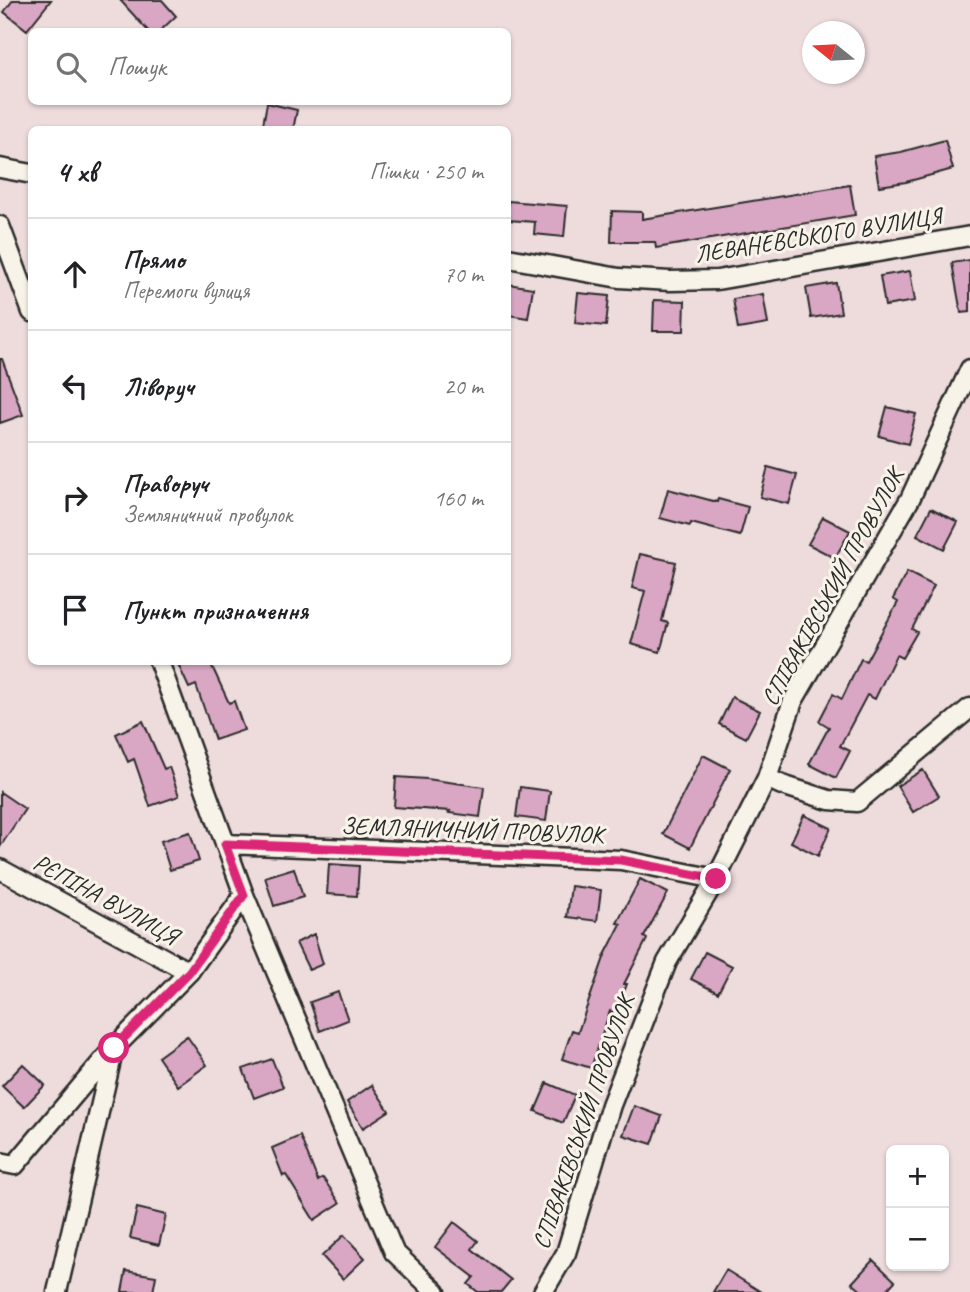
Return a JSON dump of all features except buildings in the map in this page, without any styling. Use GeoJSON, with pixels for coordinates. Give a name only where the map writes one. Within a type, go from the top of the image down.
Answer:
{"type":"FeatureCollection","features":[{"type":"Feature","properties":{"kind":"street"},"geometry":{"type":"LineString","coordinates":[[0,168],[28,173]]}},
{"type":"Feature","properties":{"kind":"street"},"geometry":{"type":"LineString","coordinates":[[0,226],[28,301]]}},
{"type":"Feature","properties":{"kind":"street","name":"ЛЕВАНЕВСЬКОГО ВУЛИЦЯ"},"geometry":{"type":"LineString","coordinates":[[511,259],[619,278],[718,280],[970,236]]}},
{"type":"Feature","properties":{"kind":"street","name":"СПІВАКІВСЬКИЙ ПРОВУЛОК"},"geometry":{"type":"LineString","coordinates":[[543,1292],[566,1253],[611,1105],[667,962],[716,879],[766,778],[793,701],[910,499],[970,369]]}},
{"type":"Feature","properties":{"kind":"street"},"geometry":{"type":"LineString","coordinates":[[160,665],[244,895],[394,1252],[436,1292]]}},
{"type":"Feature","properties":{"kind":"street"},"geometry":{"type":"LineString","coordinates":[[766,778],[828,800],[857,802],[970,708]]}},
{"type":"Feature","properties":{"kind":"street","name":"ЗЕМЛЯНИЧНИЙ ПРОВУЛОК"},"geometry":{"type":"LineString","coordinates":[[225,844],[621,860],[716,879]]}},
{"type":"Feature","properties":{"kind":"street","name":"РЄПІНА ВУЛИЦЯ"},"geometry":{"type":"LineString","coordinates":[[0,869],[189,972]]}},
{"type":"Feature","properties":{"kind":"street"},"geometry":{"type":"LineString","coordinates":[[0,1162],[15,1165],[114,1048],[189,972],[244,895]]}},
{"type":"Feature","properties":{"kind":"street"},"geometry":{"type":"LineString","coordinates":[[57,1292],[114,1048]]}},
{"type":"Feature","properties":{"kind":"route"},"geometry":{"type":"LineString","coordinates":[[114,1048],[189,972],[244,895],[225,844],[621,860],[716,879]]}}]}
